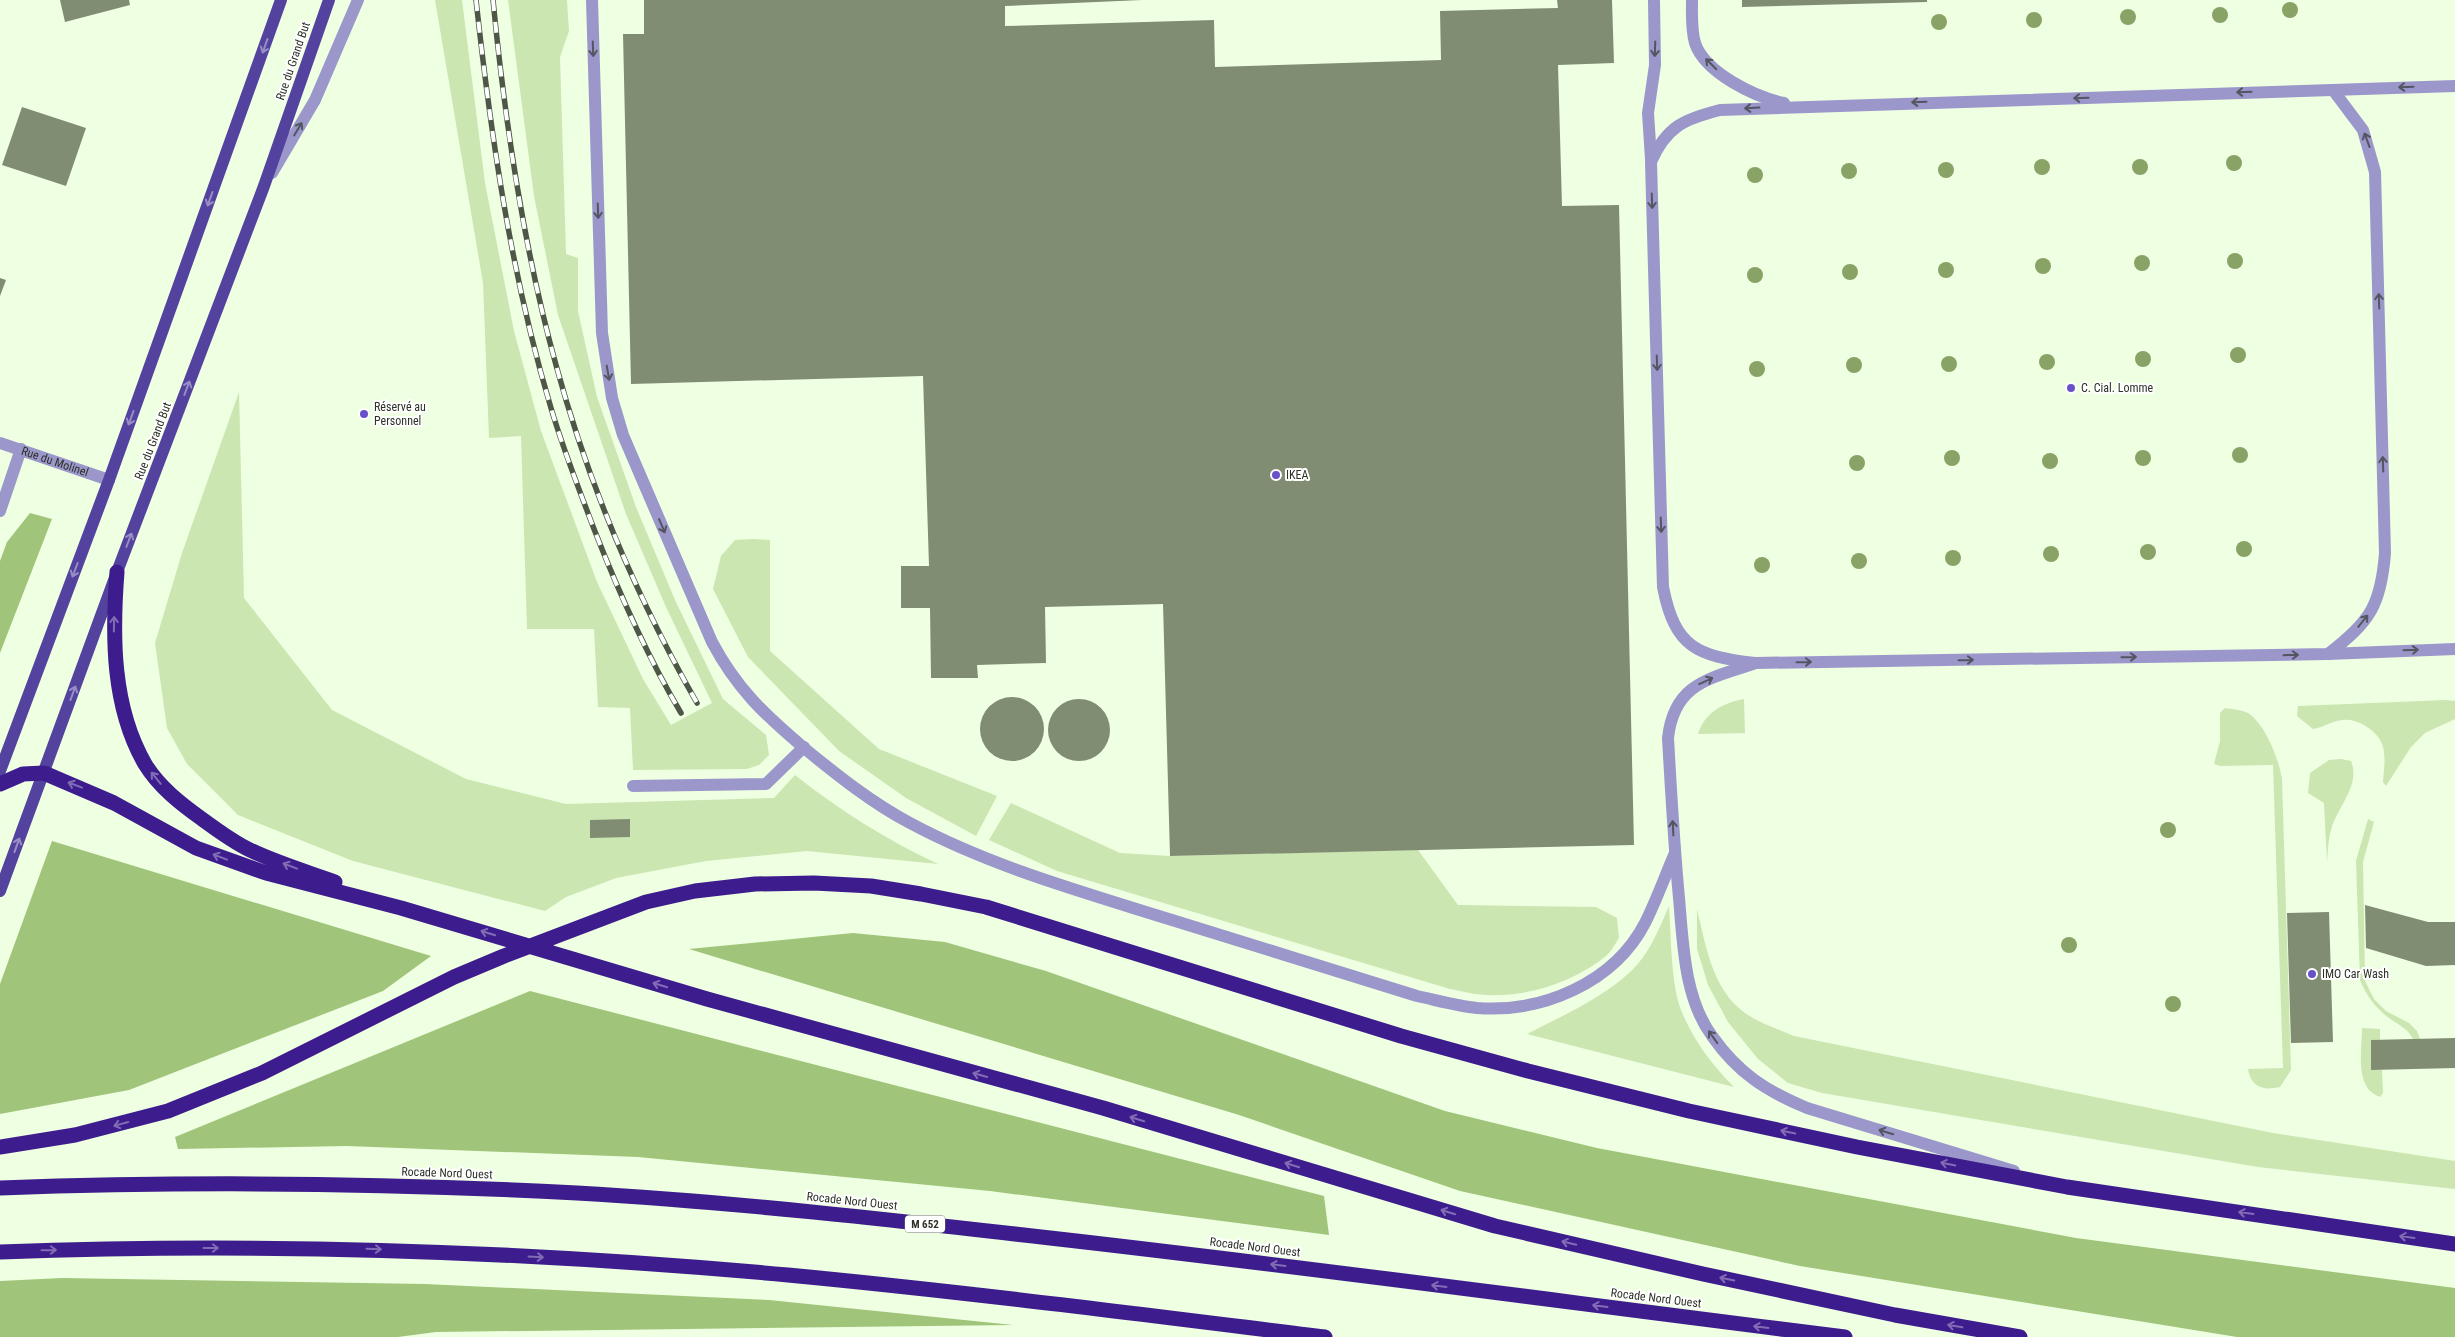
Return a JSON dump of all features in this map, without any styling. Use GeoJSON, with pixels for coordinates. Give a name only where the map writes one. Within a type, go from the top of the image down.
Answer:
{"type":"FeatureCollection","features":[{"type":"Feature","properties":{"kind":"highway"},"geometry":{"type":"LineString","coordinates":[[117,572],[114,631],[118,677],[133,738],[146,764],[159,782],[179,802],[211,826],[249,850],[402,908]]}},
{"type":"Feature","properties":{"kind":"highway"},"geometry":{"type":"LineString","coordinates":[[0,784],[23,774],[44,773],[81,787],[196,848],[266,873],[402,908],[707,999],[1102,1108],[1495,1226],[1703,1274],[1885,1313],[2020,1337]]}},
{"type":"Feature","properties":{"kind":"highway"},"geometry":{"type":"LineString","coordinates":[[0,1147],[92,1131],[168,1111],[262,1073],[462,974],[646,902],[695,891],[746,885],[814,883],[871,886],[986,907],[1401,1036],[1528,1071],[1689,1111],[1857,1147],[2067,1187],[2455,1244]]}},
{"type":"Feature","properties":{"kind":"highway","name":"Rocade Nord Ouest"},"geometry":{"type":"LineString","coordinates":[[0,1188],[94,1185],[325,1183],[570,1193],[718,1203],[1185,1253],[1844,1337]]}},
{"type":"Feature","properties":{"kind":"highway"},"geometry":{"type":"LineString","coordinates":[[0,1252],[341,1248],[643,1263],[913,1288],[1325,1337]]}},
{"type":"Feature","properties":{"kind":"main road"},"geometry":{"type":"LineString","coordinates":[[0,771],[109,480],[281,0]]}},
{"type":"Feature","properties":{"kind":"main road","name":"Rue du Grand But"},"geometry":{"type":"LineString","coordinates":[[0,891],[117,572],[264,186],[329,0]]}},
{"type":"Feature","properties":{"kind":"street"},"geometry":{"type":"LineString","coordinates":[[264,186],[315,100],[358,0]]}},
{"type":"Feature","properties":{"kind":"street"},"geometry":{"type":"LineString","coordinates":[[592,0],[602,333],[612,398],[627,444],[722,662],[756,705],[865,796],[908,822],[994,862],[1417,996],[1476,1008],[1503,1008],[1550,999],[1600,976],[1619,959],[1644,924],[1675,853]]}},
{"type":"Feature","properties":{"kind":"street"},"geometry":{"type":"LineString","coordinates":[[1654,0],[1655,65],[1648,113],[1663,587],[1668,611],[1675,628],[1686,641],[1700,651],[1725,659],[1755,663],[2328,654],[2455,648]]}},
{"type":"Feature","properties":{"kind":"street"},"geometry":{"type":"LineString","coordinates":[[1692,0],[1696,44],[1712,67],[1750,91],[1771,100],[1801,106]]}},
{"type":"Feature","properties":{"kind":"street"},"geometry":{"type":"LineString","coordinates":[[1651,162],[1659,143],[1670,132],[1685,121],[1702,114],[1720,110],[2455,86]]}},
{"type":"Feature","properties":{"kind":"street"},"geometry":{"type":"LineString","coordinates":[[2328,654],[2346,640],[2377,602],[2383,581],[2385,553],[2375,172],[2363,130],[2332,90]]}},
{"type":"Feature","properties":{"kind":"street","name":"Rue du Molinel"},"geometry":{"type":"LineString","coordinates":[[0,443],[109,480]]}},
{"type":"Feature","properties":{"kind":"street"},"geometry":{"type":"LineString","coordinates":[[0,511],[21,449]]}},
{"type":"Feature","properties":{"kind":"street"},"geometry":{"type":"LineString","coordinates":[[1755,663],[1704,680],[1692,688],[1677,705],[1670,720],[1668,738],[1683,943],[1693,994],[1710,1035],[1744,1074],[1781,1097],[1807,1108],[2067,1187]]}},
{"type":"Feature","properties":{"kind":"street"},"geometry":{"type":"LineString","coordinates":[[633,786],[766,784],[804,747]]}},
{"type":"Feature","properties":{"kind":"green space"},"geometry":{"type":"Polygon","coordinates":[[[435,0],[462,0],[485,183],[514,331],[541,431],[597,582],[643,679],[671,725],[712,703],[666,607],[626,514],[558,315],[534,196],[508,0],[567,0],[569,31],[560,57],[566,254],[578,258],[578,311],[597,397],[636,507],[675,600],[723,699],[766,735],[769,755],[759,765],[747,769],[633,770],[630,708],[598,707],[594,629],[527,629],[521,436],[489,438],[483,283],[435,0]]]}},
{"type":"Feature","properties":{"kind":"green space"},"geometry":{"type":"Polygon","coordinates":[[[239,392],[244,598],[332,710],[466,779],[566,804],[774,798],[795,775],[864,824],[938,864],[807,851],[706,861],[616,878],[566,897],[545,911],[353,861],[238,815],[187,764],[167,728],[155,643],[182,553],[239,392]]]}},
{"type":"Feature","properties":{"kind":"green space"},"geometry":{"type":"Polygon","coordinates":[[[30,513],[52,519],[0,653],[0,561],[7,542],[30,513]]]}},
{"type":"Feature","properties":{"kind":"green space"},"geometry":{"type":"Polygon","coordinates":[[[735,540],[770,540],[770,651],[879,749],[997,796],[976,836],[906,798],[839,751],[748,657],[713,589],[721,556],[735,540]]]}},
{"type":"Feature","properties":{"kind":"green space"},"geometry":{"type":"Polygon","coordinates":[[[1744,699],[1745,733],[1698,734],[1701,726],[1710,714],[1722,706],[1744,699]]]}},
{"type":"Feature","properties":{"kind":"green space"},"geometry":{"type":"Polygon","coordinates":[[[2455,701],[2455,719],[2425,733],[2411,747],[2386,786],[2383,782],[2384,749],[2378,737],[2372,731],[2361,724],[2347,720],[2313,729],[2297,716],[2298,706],[2455,701]]]}},
{"type":"Feature","properties":{"kind":"green space"},"geometry":{"type":"Polygon","coordinates":[[[2225,708],[2248,713],[2260,725],[2274,752],[2282,779],[2291,1070],[2280,1087],[2274,1088],[2263,1088],[2255,1084],[2248,1069],[2283,1068],[2273,765],[2220,766],[2214,764],[2220,741],[2220,713],[2225,708]]]}},
{"type":"Feature","properties":{"kind":"green space"},"geometry":{"type":"Polygon","coordinates":[[[2341,759],[2351,761],[2353,779],[2351,788],[2331,830],[2327,862],[2324,803],[2308,793],[2310,773],[2329,760],[2341,759]]]}},
{"type":"Feature","properties":{"kind":"green space"},"geometry":{"type":"Polygon","coordinates":[[[1011,803],[1120,853],[1170,856],[1418,850],[1458,905],[1596,907],[1617,918],[1619,938],[1608,954],[1593,965],[1550,986],[1503,995],[1478,994],[1450,989],[1057,871],[989,840],[1011,803]]]}},
{"type":"Feature","properties":{"kind":"green space"},"geometry":{"type":"Polygon","coordinates":[[[2368,819],[2374,822],[2363,862],[2365,981],[2374,999],[2386,1011],[2409,1023],[2417,1031],[2420,1039],[2413,1039],[2406,1030],[2380,1010],[2369,997],[2360,980],[2356,861],[2368,819]]]}},
{"type":"Feature","properties":{"kind":"green space"},"geometry":{"type":"Polygon","coordinates":[[[52,841],[431,956],[383,991],[129,1090],[0,1114],[0,984],[52,841]]]}},
{"type":"Feature","properties":{"kind":"green space"},"geometry":{"type":"Polygon","coordinates":[[[1669,906],[1673,974],[1681,1010],[1691,1032],[1704,1052],[1734,1087],[1527,1034],[1594,999],[1619,982],[1643,958],[1669,906]]]}},
{"type":"Feature","properties":{"kind":"green space"},"geometry":{"type":"Polygon","coordinates":[[[1697,909],[1707,952],[1725,992],[1750,1017],[1794,1036],[2273,1133],[2455,1161],[2455,1189],[2258,1167],[1822,1093],[1788,1083],[1758,1059],[1728,1022],[1708,985],[1697,949],[1697,909]]]}},
{"type":"Feature","properties":{"kind":"green space"},"geometry":{"type":"Polygon","coordinates":[[[853,933],[945,942],[1046,971],[1445,1111],[1597,1148],[2076,1238],[2455,1288],[2455,1337],[2237,1337],[1800,1266],[1460,1191],[1239,1115],[689,949],[853,933]]]}},
{"type":"Feature","properties":{"kind":"green space"},"geometry":{"type":"Polygon","coordinates":[[[530,991],[1324,1196],[1329,1235],[990,1191],[638,1157],[347,1146],[178,1149],[175,1137],[530,991]]]}},
{"type":"Feature","properties":{"kind":"green space"},"geometry":{"type":"Polygon","coordinates":[[[2362,1028],[2380,1029],[2380,1040],[2371,1041],[2371,1070],[2382,1070],[2383,1093],[2380,1097],[2366,1086],[2363,1077],[2361,1068],[2362,1028]]]}},
{"type":"Feature","properties":{"kind":"green space"},"geometry":{"type":"Polygon","coordinates":[[[62,1278],[425,1284],[769,1300],[1013,1325],[436,1332],[398,1337],[0,1337],[0,1281],[62,1278]]]}},
{"type":"Feature","properties":{"kind":"building"},"geometry":{"type":"Polygon","coordinates":[[[60,0],[129,0],[130,5],[65,22],[60,0]]]}},
{"type":"Feature","properties":{"kind":"building","name":"IKEA"},"geometry":{"type":"Polygon","coordinates":[[[644,0],[1142,0],[1005,6],[1005,26],[1214,20],[1215,67],[1441,60],[1440,11],[1558,8],[1557,0],[1612,0],[1614,63],[1558,65],[1562,206],[1619,205],[1634,845],[1170,856],[1163,604],[1045,607],[1046,663],[977,665],[978,678],[931,678],[930,608],[901,608],[901,566],[929,566],[923,376],[631,384],[623,34],[644,34],[644,0]]]}},
{"type":"Feature","properties":{"kind":"building"},"geometry":{"type":"Polygon","coordinates":[[[1742,0],[1927,0],[1927,2],[1742,7],[1742,0]]]}},
{"type":"Feature","properties":{"kind":"building"},"geometry":{"type":"Polygon","coordinates":[[[22,107],[86,128],[66,186],[2,165],[22,107]]]}},
{"type":"Feature","properties":{"kind":"building"},"geometry":{"type":"Polygon","coordinates":[[[0,278],[6,280],[0,296],[0,278]]]}},
{"type":"Feature","properties":{"kind":"building"},"geometry":{"type":"Polygon","coordinates":[[[1012,697],[1030,703],[1038,711],[1044,729],[1038,747],[1030,755],[1012,761],[994,755],[986,747],[980,729],[986,711],[994,703],[1012,697]]]}},
{"type":"Feature","properties":{"kind":"building"},"geometry":{"type":"Polygon","coordinates":[[[1079,699],[1091,701],[1101,708],[1108,718],[1110,730],[1108,742],[1101,752],[1091,759],[1079,761],[1067,759],[1057,752],[1050,742],[1048,730],[1050,718],[1057,708],[1067,701],[1079,699]]]}},
{"type":"Feature","properties":{"kind":"building"},"geometry":{"type":"Polygon","coordinates":[[[630,819],[630,837],[590,838],[590,820],[630,819]]]}},
{"type":"Feature","properties":{"kind":"building"},"geometry":{"type":"Polygon","coordinates":[[[2365,905],[2428,922],[2455,922],[2455,965],[2426,966],[2366,948],[2365,905]]]}},
{"type":"Feature","properties":{"kind":"building"},"geometry":{"type":"Polygon","coordinates":[[[2329,912],[2333,1042],[2291,1043],[2287,913],[2329,912]]]}},
{"type":"Feature","properties":{"kind":"building"},"geometry":{"type":"Polygon","coordinates":[[[2455,1038],[2455,1068],[2371,1070],[2371,1040],[2455,1038]]]}},
{"type":"Feature","properties":{"kind":"railway"},"geometry":{"type":"LineString","coordinates":[[476,0],[488,103],[504,205],[525,307],[551,408],[571,469],[613,576],[645,646],[681,713]]}},
{"type":"Feature","properties":{"kind":"railway"},"geometry":{"type":"LineString","coordinates":[[493,0],[503,92],[517,184],[534,275],[556,365],[583,453],[616,539],[654,622],[697,703]]}},
{"type":"Feature","properties":{"kind":"place","name":"C. Cial. Lomme"},"geometry":{"type":"Point","coordinates":[2071,388]}},
{"type":"Feature","properties":{"kind":"place","name":"Réservé au Personnel"},"geometry":{"type":"Point","coordinates":[364,414]}},
{"type":"Feature","properties":{"kind":"place","name":"IKEA"},"geometry":{"type":"Point","coordinates":[1276,475]}},
{"type":"Feature","properties":{"kind":"place","name":"IMO Car Wash"},"geometry":{"type":"Point","coordinates":[2312,974]}}]}
